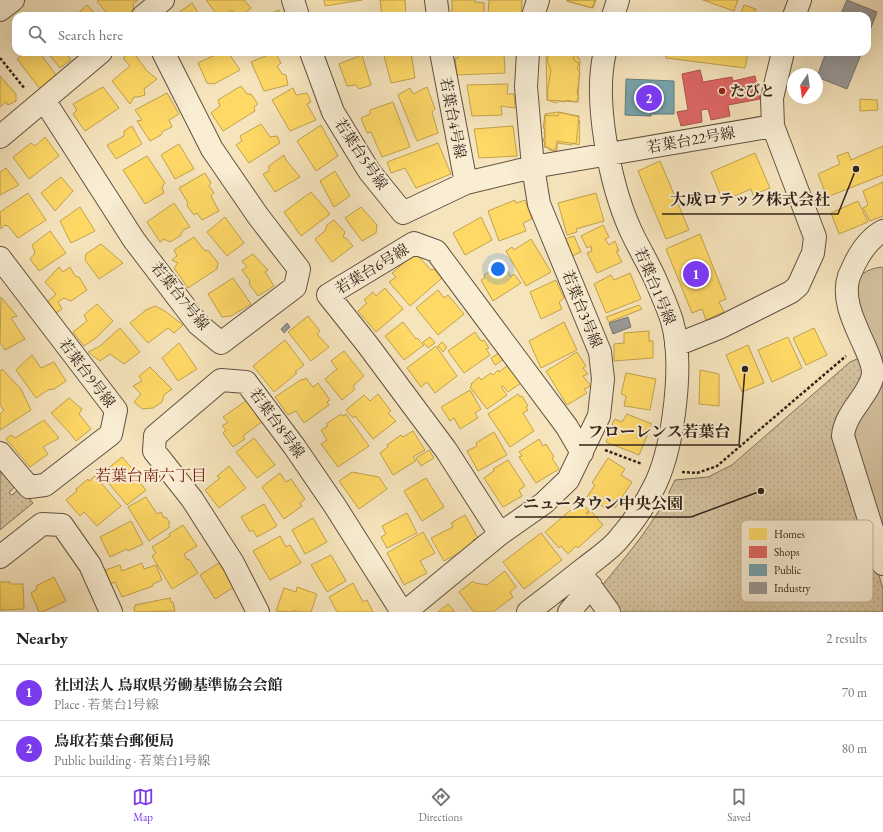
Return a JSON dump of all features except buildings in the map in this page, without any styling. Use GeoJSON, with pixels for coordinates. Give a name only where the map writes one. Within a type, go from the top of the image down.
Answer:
{"type":"FeatureCollection","features":[{"type":"Feature","properties":{"kind":"street"},"geometry":{"type":"LineString","coordinates":[[0,10],[13,0]]}},
{"type":"Feature","properties":{"kind":"street"},"geometry":{"type":"LineString","coordinates":[[293,0],[297,12]]}},
{"type":"Feature","properties":{"kind":"street"},"geometry":{"type":"LineString","coordinates":[[436,0],[438,12]]}},
{"type":"Feature","properties":{"kind":"street"},"geometry":{"type":"LineString","coordinates":[[534,12],[538,0]]}},
{"type":"Feature","properties":{"kind":"street"},"geometry":{"type":"LineString","coordinates":[[614,12],[618,0]]}},
{"type":"Feature","properties":{"kind":"street"},"geometry":{"type":"LineString","coordinates":[[796,12],[800,0]]}},
{"type":"Feature","properties":{"kind":"street"},"geometry":{"type":"LineString","coordinates":[[0,137],[96,56]]}},
{"type":"Feature","properties":{"kind":"street","name":"若葉台7号線"},"geometry":{"type":"LineString","coordinates":[[41,103],[134,240],[198,324],[221,343],[295,287],[299,269],[258,216],[212,149],[165,56]]}},
{"type":"Feature","properties":{"kind":"street","name":"若葉台5号線"},"geometry":{"type":"LineString","coordinates":[[312,56],[333,112],[369,171],[403,213],[466,183],[533,166]]}},
{"type":"Feature","properties":{"kind":"street","name":"若葉台4号線"},"geometry":{"type":"LineString","coordinates":[[442,56],[466,183]]}},
{"type":"Feature","properties":{"kind":"street","name":"若葉台3号線"},"geometry":{"type":"LineString","coordinates":[[404,612],[500,534],[544,503],[568,480],[599,416],[603,379],[600,352],[539,204],[533,166],[526,87],[528,56]]}},
{"type":"Feature","properties":{"kind":"street","name":"若葉台1号線"},"geometry":{"type":"LineString","coordinates":[[528,612],[586,579],[628,529],[656,482],[666,453],[673,417],[678,378],[676,345],[672,321],[656,281],[630,228],[616,189],[602,116],[602,64],[604,56]]}},
{"type":"Feature","properties":{"kind":"street"},"geometry":{"type":"LineString","coordinates":[[676,345],[721,327],[791,292],[798,286],[813,253],[815,237],[773,126],[772,98],[782,56]]}},
{"type":"Feature","properties":{"kind":"street","name":"若葉台22号線"},"geometry":{"type":"LineString","coordinates":[[609,154],[773,126]]}},
{"type":"Feature","properties":{"kind":"street"},"geometry":{"type":"LineString","coordinates":[[533,166],[609,154]]}},
{"type":"Feature","properties":{"kind":"street"},"geometry":{"type":"LineString","coordinates":[[869,520],[843,436],[846,422],[870,383],[873,372],[869,357],[850,313],[847,296],[848,278],[857,260],[867,243],[883,231]]}},
{"type":"Feature","properties":{"kind":"street","name":"若葉台6号線"},"geometry":{"type":"LineString","coordinates":[[500,534],[446,450],[367,344],[328,295],[414,243],[436,251],[567,428],[584,448]]}},
{"type":"Feature","properties":{"kind":"street","name":"若葉台9号線"},"geometry":{"type":"LineString","coordinates":[[0,258],[116,410],[111,434],[45,485],[29,487],[0,453]]}},
{"type":"Feature","properties":{"kind":"street","name":"若葉台8号線"},"geometry":{"type":"LineString","coordinates":[[258,612],[233,563],[192,499],[154,451],[155,436],[220,380],[246,382],[294,446],[404,612]]}},
{"type":"Feature","properties":{"kind":"street"},"geometry":{"type":"LineString","coordinates":[[0,558],[42,524],[62,525],[90,565],[110,612]]}},
{"type":"Feature","properties":{"kind":"street"},"geometry":{"type":"LineString","coordinates":[[873,532],[883,564]]}},
{"type":"Feature","properties":{"kind":"street"},"geometry":{"type":"LineString","coordinates":[[569,612],[586,579],[609,612]]}},
{"type":"Feature","properties":{"kind":"path"},"geometry":{"type":"LineString","coordinates":[[0,58],[41,103]]}},
{"type":"Feature","properties":{"kind":"path"},"geometry":{"type":"LineString","coordinates":[[678,472],[697,473],[717,466],[843,359],[861,337]]}},
{"type":"Feature","properties":{"kind":"path"},"geometry":{"type":"LineString","coordinates":[[584,448],[646,466]]}},
{"type":"Feature","properties":{"kind":"shaded area"},"geometry":{"type":"Polygon","coordinates":[[[881,267],[883,268],[883,540],[852,426],[873,390],[852,288],[864,273],[881,267]]]}},
{"type":"Feature","properties":{"kind":"shaded area"},"geometry":{"type":"Polygon","coordinates":[[[857,359],[861,361],[867,376],[848,401],[863,520],[741,520],[741,602],[873,602],[873,555],[883,589],[883,612],[619,612],[600,588],[651,523],[675,480],[708,477],[732,465],[850,362],[857,359]]]}},
{"type":"Feature","properties":{"kind":"shaded area"},"geometry":{"type":"Polygon","coordinates":[[[0,464],[17,484],[9,493],[12,495],[20,488],[33,503],[0,530],[0,464]]]}},
{"type":"Feature","properties":{"kind":"place","name":"たびと"},"geometry":{"type":"Point","coordinates":[722,91]}},
{"type":"Feature","properties":{"kind":"place","name":"鳥取若葉台郵便局"},"geometry":{"type":"Point","coordinates":[649,98]}},
{"type":"Feature","properties":{"kind":"place","name":"大成ロテック株式会社"},"geometry":{"type":"Point","coordinates":[856,169]}},
{"type":"Feature","properties":{"kind":"place","name":"社団法人 鳥取県労働基準協会会館"},"geometry":{"type":"Point","coordinates":[696,274]}},
{"type":"Feature","properties":{"kind":"place","name":"フローレンス若葉台"},"geometry":{"type":"Point","coordinates":[745,369]}},
{"type":"Feature","properties":{"kind":"place","name":"ニュータウン中央公園"},"geometry":{"type":"Point","coordinates":[761,491]}},
{"type":"Feature","properties":{"kind":"district","name":"若葉台南六丁目"},"geometry":{"type":"Point","coordinates":[151,475]}}]}
